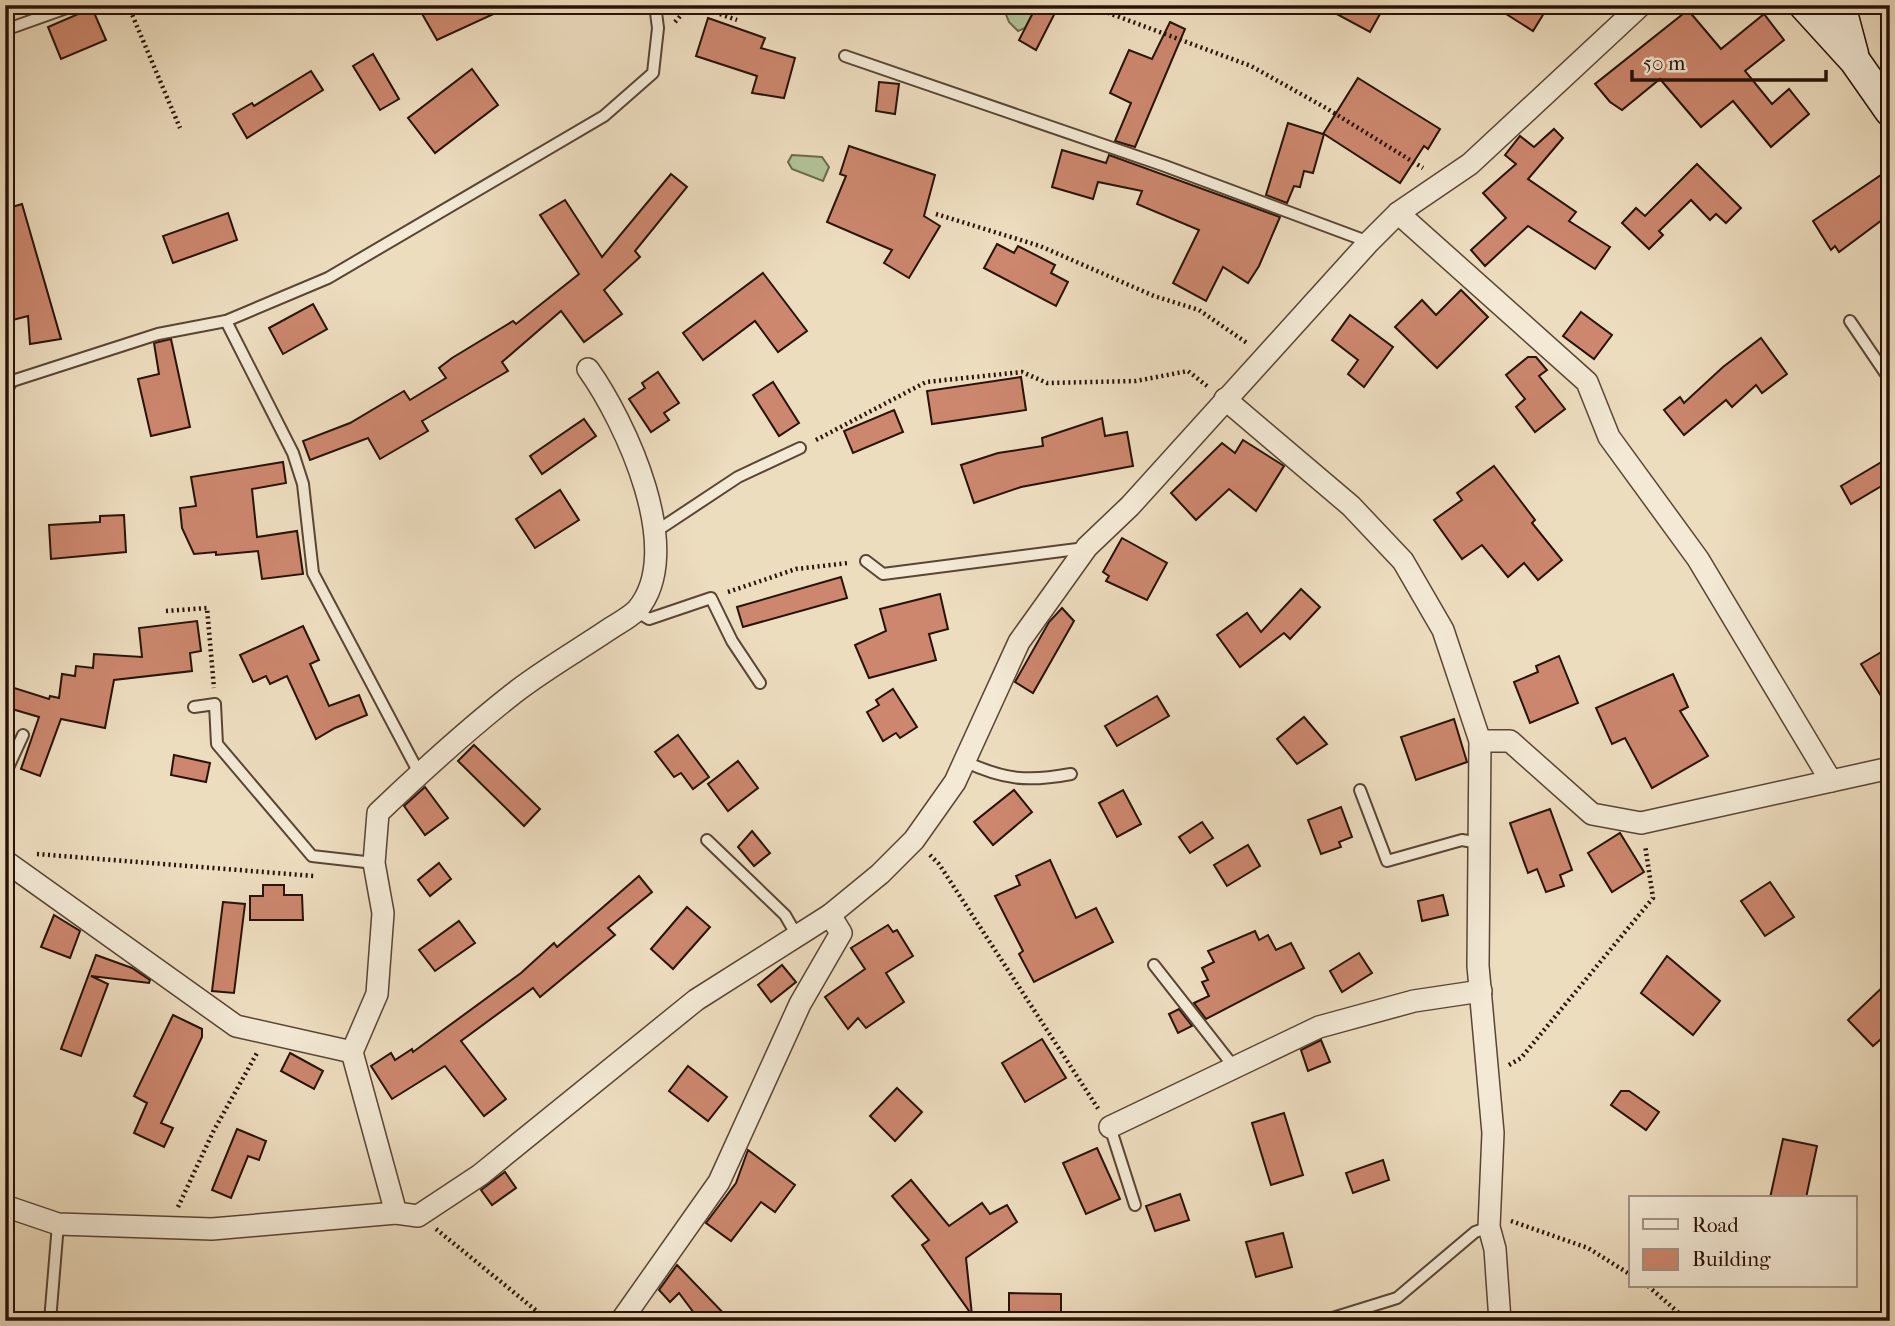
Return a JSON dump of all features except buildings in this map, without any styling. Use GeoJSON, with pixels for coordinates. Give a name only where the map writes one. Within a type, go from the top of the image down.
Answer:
{"type":"FeatureCollection","features":[{"type":"Feature","properties":{"kind":"main road"},"geometry":{"type":"LineString","coordinates":[[1804,5],[1855,61],[1890,111]]}},
{"type":"Feature","properties":{"kind":"main road"},"geometry":{"type":"LineString","coordinates":[[1840,5],[1855,61]]}},
{"type":"Feature","properties":{"kind":"street"},"geometry":{"type":"LineString","coordinates":[[6,1207],[58,1224],[212,1228],[396,1213],[418,1216],[480,1175],[696,1000],[796,934],[830,915],[880,874],[914,840],[955,782],[1019,642],[1087,547],[1130,506],[1368,242],[1398,214],[1470,164],[1641,5]]}},
{"type":"Feature","properties":{"kind":"street"},"geometry":{"type":"LineString","coordinates":[[1398,214],[1587,382],[1609,437],[1698,558],[1830,781]]}},
{"type":"Feature","properties":{"kind":"street"},"geometry":{"type":"LineString","coordinates":[[396,1213],[352,1052],[377,994],[383,913],[374,863],[378,813],[419,773],[519,689],[636,611],[653,581],[655,532],[628,440],[607,396],[588,369]]}},
{"type":"Feature","properties":{"kind":"street"},"geometry":{"type":"LineString","coordinates":[[1224,399],[1351,506],[1404,561],[1443,630],[1480,741],[1481,990],[1493,1133],[1490,1220],[1495,1249],[1500,1321]]}},
{"type":"Feature","properties":{"kind":"street"},"geometry":{"type":"LineString","coordinates":[[1480,741],[1510,741],[1592,814],[1642,823],[1890,768]]}},
{"type":"Feature","properties":{"kind":"street"},"geometry":{"type":"LineString","coordinates":[[6,861],[236,1026],[261,1034],[352,1052]]}},
{"type":"Feature","properties":{"kind":"street"},"geometry":{"type":"LineString","coordinates":[[621,1321],[719,1182],[800,1004],[841,933],[830,915]]}},
{"type":"Feature","properties":{"kind":"street"},"geometry":{"type":"LineString","coordinates":[[1110,1127],[1319,1027],[1415,1001],[1481,990]]}},
{"type":"Feature","properties":{"kind":"lane"},"geometry":{"type":"LineString","coordinates":[[5,30],[75,5]]}},
{"type":"Feature","properties":{"kind":"lane"},"geometry":{"type":"LineString","coordinates":[[5,382],[158,334],[226,321],[328,278],[604,116],[653,73],[658,28],[654,5]]}},
{"type":"Feature","properties":{"kind":"lane"},"geometry":{"type":"LineString","coordinates":[[845,56],[1165,166],[1368,242]]}},
{"type":"Feature","properties":{"kind":"lane"},"geometry":{"type":"LineString","coordinates":[[226,321],[293,453],[303,484],[313,573],[419,773]]}},
{"type":"Feature","properties":{"kind":"lane"},"geometry":{"type":"LineString","coordinates":[[1850,321],[1890,380]]}},
{"type":"Feature","properties":{"kind":"lane"},"geometry":{"type":"LineString","coordinates":[[655,532],[737,477],[800,448]]}},
{"type":"Feature","properties":{"kind":"lane"},"geometry":{"type":"LineString","coordinates":[[866,562],[883,574],[1087,547]]}},
{"type":"Feature","properties":{"kind":"lane"},"geometry":{"type":"LineString","coordinates":[[636,611],[649,619],[711,597],[732,641],[760,683]]}},
{"type":"Feature","properties":{"kind":"lane"},"geometry":{"type":"LineString","coordinates":[[194,707],[215,704],[217,744],[312,856],[374,863]]}},
{"type":"Feature","properties":{"kind":"lane"},"geometry":{"type":"LineString","coordinates":[[5,774],[23,735]]}},
{"type":"Feature","properties":{"kind":"lane"},"geometry":{"type":"LineString","coordinates":[[964,761],[994,775],[1020,779],[1071,775]]}},
{"type":"Feature","properties":{"kind":"lane"},"geometry":{"type":"LineString","coordinates":[[1360,790],[1387,861],[1462,840],[1479,842]]}},
{"type":"Feature","properties":{"kind":"lane"},"geometry":{"type":"LineString","coordinates":[[707,840],[785,915],[796,934]]}},
{"type":"Feature","properties":{"kind":"lane"},"geometry":{"type":"LineString","coordinates":[[1154,965],[1234,1067]]}},
{"type":"Feature","properties":{"kind":"lane"},"geometry":{"type":"LineString","coordinates":[[1110,1127],[1135,1205]]}},
{"type":"Feature","properties":{"kind":"lane"},"geometry":{"type":"LineString","coordinates":[[1323,1321],[1397,1298],[1490,1220]]}},
{"type":"Feature","properties":{"kind":"lane"},"geometry":{"type":"LineString","coordinates":[[50,1321],[58,1224]]}},
{"type":"Feature","properties":{"kind":"path"},"geometry":{"type":"LineString","coordinates":[[128,5],[180,128]]}},
{"type":"Feature","properties":{"kind":"path"},"geometry":{"type":"LineString","coordinates":[[694,5],[737,20]]}},
{"type":"Feature","properties":{"kind":"path"},"geometry":{"type":"LineString","coordinates":[[1087,5],[1251,66],[1326,108],[1444,182]]}},
{"type":"Feature","properties":{"kind":"path"},"geometry":{"type":"LineString","coordinates":[[936,214],[1040,246],[1153,296],[1199,310],[1265,355]]}},
{"type":"Feature","properties":{"kind":"path"},"geometry":{"type":"LineString","coordinates":[[800,448],[926,382],[1022,372],[1047,383],[1136,381],[1188,371],[1224,399]]}},
{"type":"Feature","properties":{"kind":"path"},"geometry":{"type":"LineString","coordinates":[[711,597],[796,569],[866,562]]}},
{"type":"Feature","properties":{"kind":"path"},"geometry":{"type":"LineString","coordinates":[[166,611],[207,608],[215,704]]}},
{"type":"Feature","properties":{"kind":"path"},"geometry":{"type":"LineString","coordinates":[[1490,1076],[1521,1058],[1653,898],[1642,823]]}},
{"type":"Feature","properties":{"kind":"path"},"geometry":{"type":"LineString","coordinates":[[914,840],[939,864],[1110,1127]]}},
{"type":"Feature","properties":{"kind":"path"},"geometry":{"type":"LineString","coordinates":[[6,861],[20,853],[336,877],[342,872],[346,860]]}},
{"type":"Feature","properties":{"kind":"path"},"geometry":{"type":"LineString","coordinates":[[170,1227],[196,1166],[261,1046],[261,1034]]}},
{"type":"Feature","properties":{"kind":"path"},"geometry":{"type":"LineString","coordinates":[[418,1216],[457,1243],[549,1321]]}},
{"type":"Feature","properties":{"kind":"path"},"geometry":{"type":"LineString","coordinates":[[1490,1220],[1588,1248],[1629,1274]]}},
{"type":"Feature","properties":{"kind":"path"},"geometry":{"type":"LineString","coordinates":[[1649,1288],[1688,1321]]}},
{"type":"Feature","properties":{"kind":"green space"},"geometry":{"type":"Polygon","coordinates":[[[1002,5],[1037,5],[1025,28],[1018,31],[1009,22],[1002,5]]]}},
{"type":"Feature","properties":{"kind":"green space"},"geometry":{"type":"Polygon","coordinates":[[[792,155],[822,157],[829,167],[823,181],[792,169],[788,162],[792,155]]]}}]}
